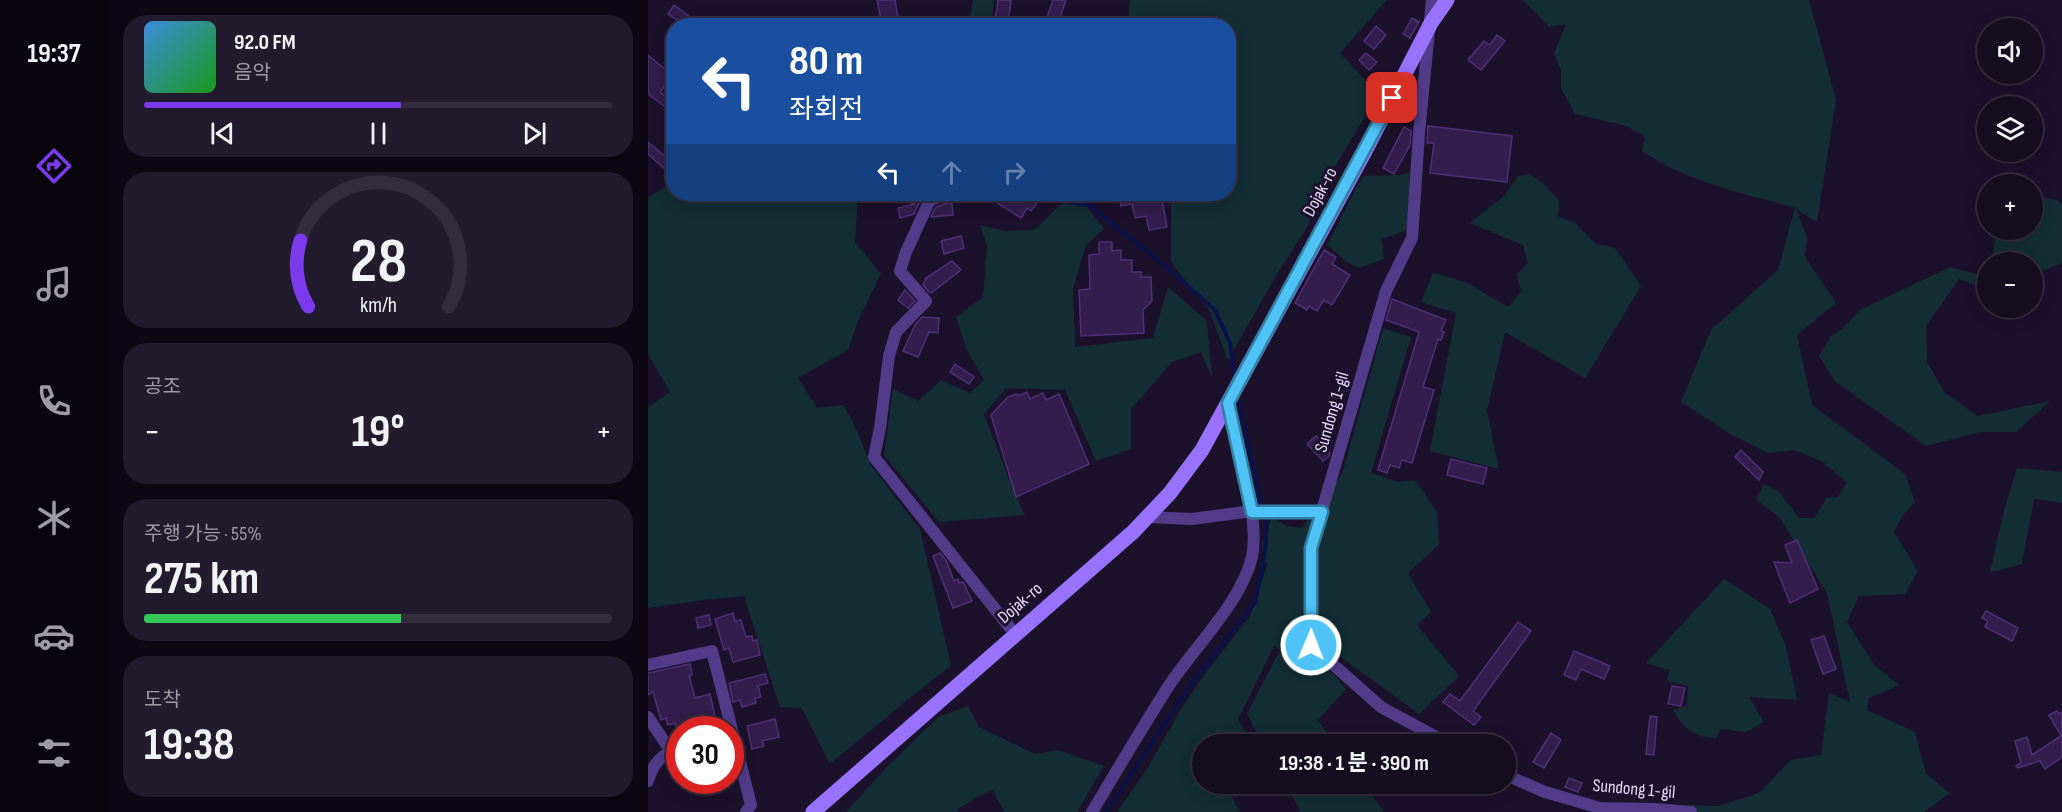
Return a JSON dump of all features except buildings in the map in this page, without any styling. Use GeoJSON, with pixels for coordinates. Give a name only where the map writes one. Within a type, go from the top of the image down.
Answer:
{"type":"FeatureCollection","features":[{"type":"Feature","properties":{"kind":"street","name":"Sundong 1-gil"},"geometry":{"type":"LineString","coordinates":[[1431,734],[1381,707],[1311,645],[1311,548],[1386,291],[1412,238],[1419,133],[1432,0]]}},
{"type":"Feature","properties":{"kind":"street","name":"Dojak-ro"},"geometry":{"type":"LineString","coordinates":[[813,812],[1132,532],[1170,493],[1202,450],[1363,154],[1431,23],[1448,0]]}},
{"type":"Feature","properties":{"kind":"street"},"geometry":{"type":"LineString","coordinates":[[930,201],[906,252],[900,271],[926,301],[896,332],[889,356],[874,457],[1015,634]]}},
{"type":"Feature","properties":{"kind":"street"},"geometry":{"type":"LineString","coordinates":[[1092,812],[1169,685],[1220,617],[1242,582],[1252,555],[1252,512],[1228,403]]}},
{"type":"Feature","properties":{"kind":"street"},"geometry":{"type":"LineString","coordinates":[[1147,517],[1192,519],[1252,512],[1322,512]]}},
{"type":"Feature","properties":{"kind":"street"},"geometry":{"type":"LineString","coordinates":[[648,665],[712,651],[728,716]]}},
{"type":"Feature","properties":{"kind":"street"},"geometry":{"type":"LineString","coordinates":[[648,717],[666,738]]}},
{"type":"Feature","properties":{"kind":"street"},"geometry":{"type":"LineString","coordinates":[[648,781],[651,772],[666,754]]}},
{"type":"Feature","properties":{"kind":"street"},"geometry":{"type":"LineString","coordinates":[[744,779],[751,805],[746,812]]}},
{"type":"Feature","properties":{"kind":"street","name":"Sundong 1-gil"},"geometry":{"type":"LineString","coordinates":[[1516,780],[1545,792],[1600,808],[1691,812]]}},
{"type":"Feature","properties":{"kind":"shaded area"},"geometry":{"type":"Polygon","coordinates":[[[973,0],[994,0],[992,18],[970,18],[973,0]]]}},
{"type":"Feature","properties":{"kind":"shaded area"},"geometry":{"type":"Polygon","coordinates":[[[1130,0],[1387,0],[1340,53],[1378,91],[1373,104],[1313,202],[1309,224],[1228,360],[1209,310],[1171,262],[1171,201],[1236,201],[1236,18],[1129,18],[1130,0]]]}},
{"type":"Feature","properties":{"kind":"shaded area"},"geometry":{"type":"Polygon","coordinates":[[[1523,0],[1809,0],[1836,100],[1817,222],[1796,209],[1807,237],[1805,257],[1836,303],[1797,335],[1812,405],[1905,474],[1915,502],[1902,516],[1894,532],[1918,571],[1905,594],[1859,596],[1847,622],[1874,665],[1899,685],[1869,698],[1867,710],[1915,732],[1926,774],[1950,793],[1924,812],[1674,812],[1675,805],[1718,806],[1759,793],[1791,760],[1821,755],[1829,693],[1850,702],[1827,593],[1780,518],[1756,499],[1764,484],[1779,492],[1799,518],[1814,518],[1827,498],[1838,497],[1847,483],[1823,462],[1795,450],[1768,453],[1732,435],[1681,402],[1711,330],[1778,270],[1795,208],[1696,179],[1659,162],[1642,151],[1645,137],[1627,126],[1575,114],[1561,88],[1561,71],[1554,53],[1566,24],[1549,27],[1523,0]]]}},
{"type":"Feature","properties":{"kind":"shaded area"},"geometry":{"type":"Polygon","coordinates":[[[1410,172],[1409,216],[1405,231],[1382,239],[1384,259],[1359,268],[1347,262],[1327,245],[1364,176],[1400,175],[1410,172]]]}},
{"type":"Feature","properties":{"kind":"shaded area"},"geometry":{"type":"Polygon","coordinates":[[[1530,174],[1546,186],[1559,201],[1558,216],[1576,224],[1596,244],[1615,248],[1641,286],[1585,378],[1505,332],[1487,411],[1499,469],[1430,451],[1456,313],[1421,302],[1433,273],[1466,282],[1508,307],[1521,292],[1517,274],[1528,263],[1523,245],[1470,223],[1504,196],[1518,176],[1530,174]]]}},
{"type":"Feature","properties":{"kind":"shaded area"},"geometry":{"type":"Polygon","coordinates":[[[666,186],[666,201],[858,201],[855,242],[881,274],[858,321],[848,350],[798,378],[817,408],[843,405],[853,422],[872,467],[920,529],[951,666],[830,764],[802,708],[780,707],[744,596],[648,608],[648,407],[670,392],[648,354],[648,198],[666,186]]]}},
{"type":"Feature","properties":{"kind":"shaded area"},"geometry":{"type":"Polygon","coordinates":[[[2043,198],[2055,199],[2062,204],[2062,263],[2043,270],[2043,252],[1993,252],[1995,240],[2043,240],[2043,198]]]}},
{"type":"Feature","properties":{"kind":"shaded area"},"geometry":{"type":"Polygon","coordinates":[[[1065,201],[1082,201],[1104,229],[1086,245],[1073,289],[1075,347],[1153,338],[1168,287],[1207,321],[1212,378],[1201,352],[1172,362],[1131,409],[1131,449],[1096,461],[1065,390],[1006,388],[984,414],[1025,515],[939,522],[884,455],[893,389],[918,401],[941,380],[970,393],[984,380],[967,350],[956,317],[983,297],[987,246],[980,225],[1005,231],[1034,230],[1065,201]]]}},
{"type":"Feature","properties":{"kind":"shaded area"},"geometry":{"type":"Polygon","coordinates":[[[1950,267],[1977,274],[1977,286],[1959,279],[1926,326],[1927,362],[1945,393],[1978,416],[2050,401],[2016,432],[1980,432],[1926,446],[1836,382],[1819,356],[1831,336],[1842,329],[1860,310],[1950,267]]]}},
{"type":"Feature","properties":{"kind":"shaded area"},"geometry":{"type":"Polygon","coordinates":[[[1383,328],[1411,337],[1371,473],[1398,482],[1415,480],[1437,512],[1439,545],[1408,573],[1431,612],[1417,625],[1459,676],[1419,714],[1324,645],[1319,626],[1303,640],[1346,689],[1318,720],[1328,734],[1258,734],[1247,714],[1280,650],[1274,646],[1238,719],[1246,734],[1192,734],[1192,794],[1230,794],[1240,812],[1117,812],[1147,769],[1180,711],[1205,674],[1250,616],[1267,565],[1261,546],[1272,517],[1286,526],[1302,528],[1342,474],[1383,328]]]}},
{"type":"Feature","properties":{"kind":"shaded area"},"geometry":{"type":"Polygon","coordinates":[[[2017,468],[2062,472],[2062,503],[2034,499],[2022,564],[1990,572],[2004,511],[2017,468]]]}},
{"type":"Feature","properties":{"kind":"shaded area"},"geometry":{"type":"Polygon","coordinates":[[[1724,579],[1770,609],[1786,646],[1797,700],[1749,697],[1764,722],[1746,732],[1721,729],[1716,738],[1709,738],[1690,731],[1673,710],[1687,706],[1688,686],[1667,681],[1669,670],[1646,663],[1724,579]]]}},
{"type":"Feature","properties":{"kind":"shaded area"},"geometry":{"type":"Polygon","coordinates":[[[968,706],[979,727],[1035,754],[1057,750],[1104,766],[1077,812],[1004,812],[992,789],[959,808],[957,812],[846,812],[883,771],[938,717],[968,706]]]}},
{"type":"Feature","properties":{"kind":"shaded area"},"geometry":{"type":"Polygon","coordinates":[[[1291,794],[1371,794],[1384,812],[1301,812],[1291,794]]]}},
{"type":"Feature","properties":{"kind":"waterway"},"geometry":{"type":"LineString","coordinates":[[1070,203],[1089,205],[1170,270],[1215,310],[1230,343],[1234,374]]}},
{"type":"Feature","properties":{"kind":"waterway"},"geometry":{"type":"LineString","coordinates":[[1239,403],[1261,502]]}},
{"type":"Feature","properties":{"kind":"waterway"},"geometry":{"type":"LineString","coordinates":[[1106,812],[1190,686],[1255,603],[1263,565],[1266,521]]}},
{"type":"Feature","properties":{"kind":"route"},"geometry":{"type":"LineString","coordinates":[[1311,645],[1311,548],[1322,512],[1252,512],[1228,403],[1392,98]]}}]}
